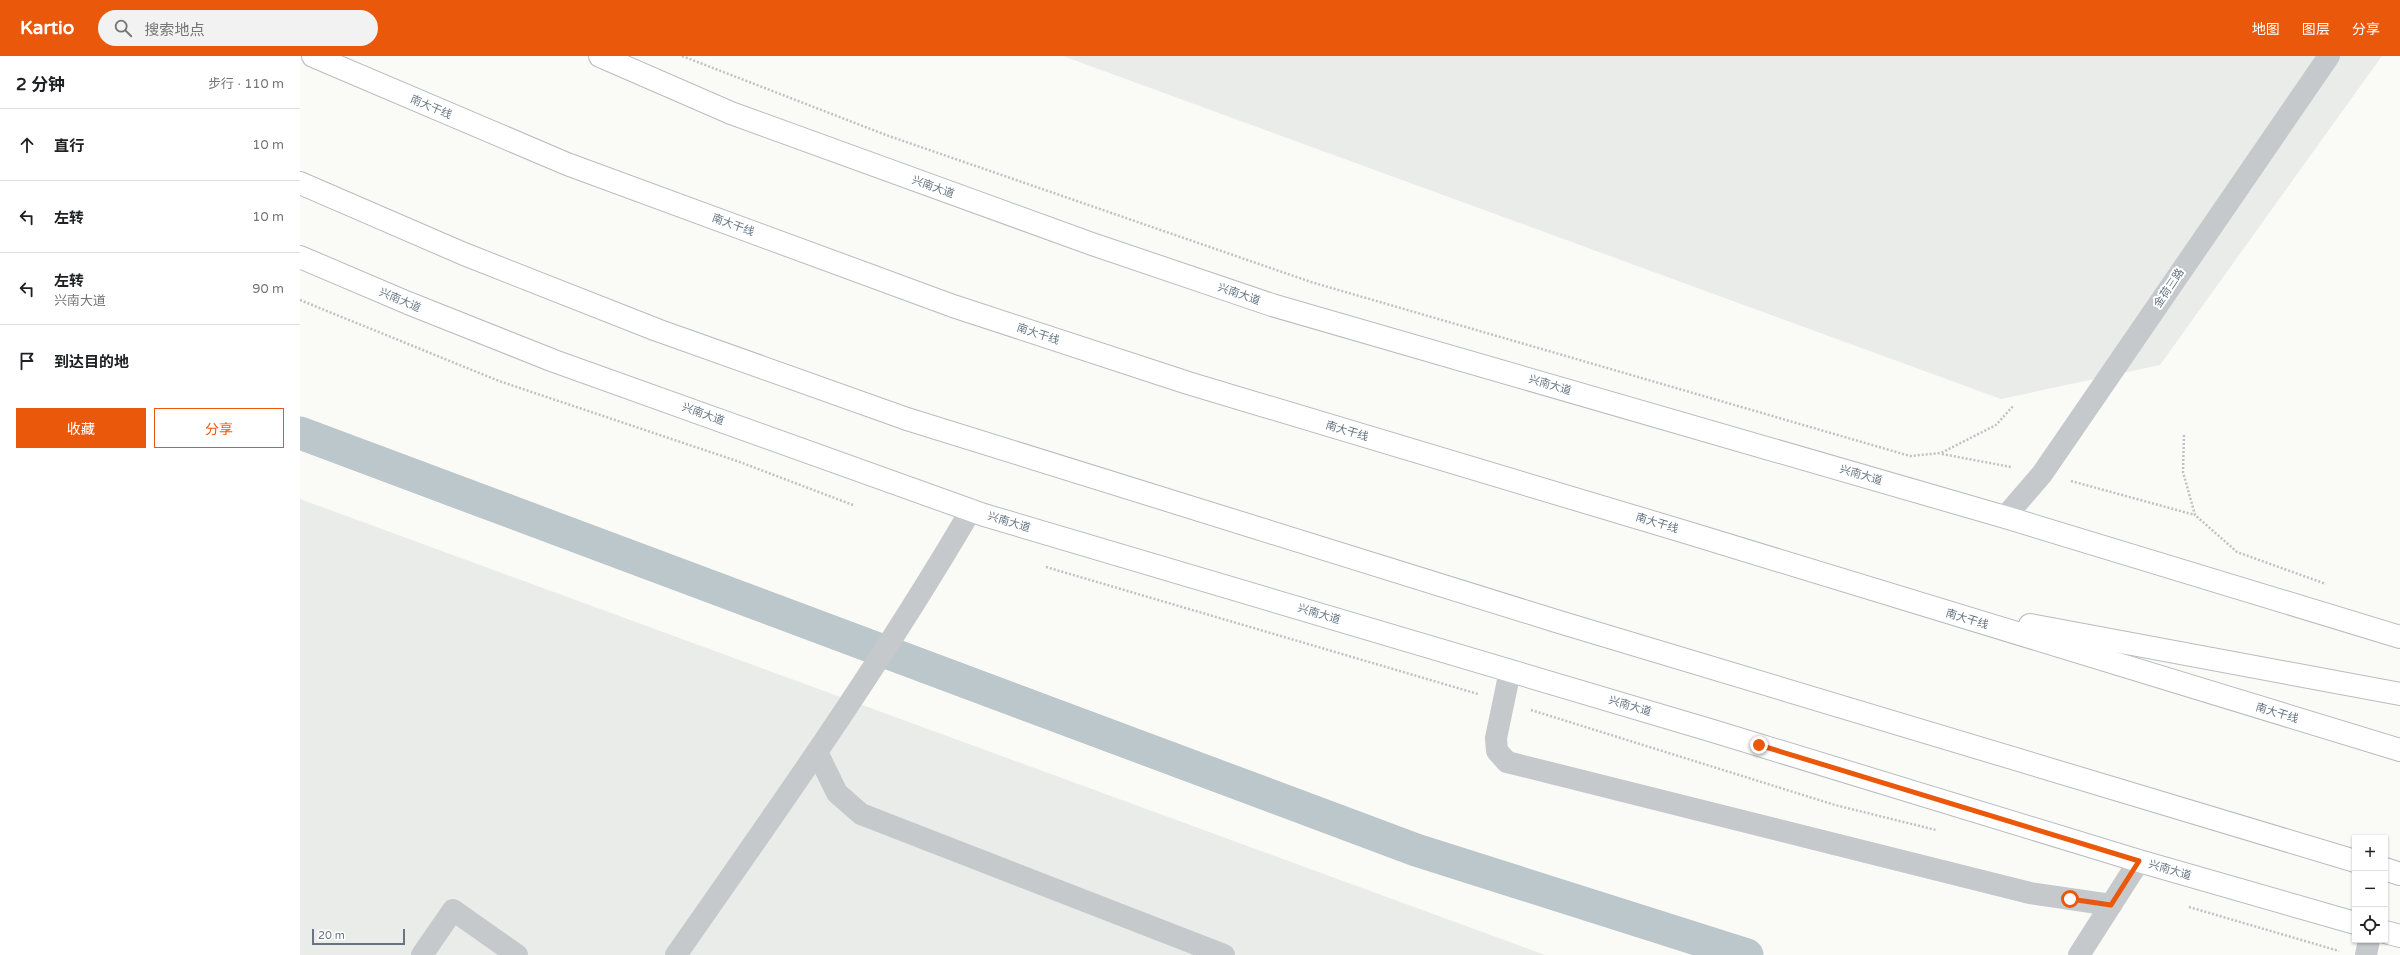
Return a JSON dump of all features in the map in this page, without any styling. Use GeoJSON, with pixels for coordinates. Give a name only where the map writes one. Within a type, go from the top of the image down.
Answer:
{"type":"FeatureCollection","features":[{"type":"Feature","properties":{"kind":"main road","name":"南大干线"},"geometry":{"type":"LineString","coordinates":[[313,56],[567,164],[953,306],[1188,383],[1667,526],[1923,606],[2400,750]]}},
{"type":"Feature","properties":{"kind":"main road","name":"兴南大道"},"geometry":{"type":"LineString","coordinates":[[600,56],[754,121],[1092,244],[1272,305],[2005,517],[2400,637]]}},
{"type":"Feature","properties":{"kind":"main road"},"geometry":{"type":"LineString","coordinates":[[300,183],[464,254],[657,330],[907,419],[1540,616],[2352,860]]}},
{"type":"Feature","properties":{"kind":"main road","name":"兴南大道"},"geometry":{"type":"LineString","coordinates":[[300,257],[408,303],[554,361],[971,510],[2139,861],[2352,922]]}},
{"type":"Feature","properties":{"kind":"main road"},"geometry":{"type":"LineString","coordinates":[[1923,606],[2400,694]]}},
{"type":"Feature","properties":{"kind":"main road"},"geometry":{"type":"LineString","coordinates":[[2388,871],[2400,874]]}},
{"type":"Feature","properties":{"kind":"main road"},"geometry":{"type":"LineString","coordinates":[[2388,933],[2400,936]]}},
{"type":"Feature","properties":{"kind":"street","name":"金荷三路"},"geometry":{"type":"LineString","coordinates":[[2005,517],[2042,474],[2329,56]]}},
{"type":"Feature","properties":{"kind":"street"},"geometry":{"type":"LineString","coordinates":[[676,955],[817,752],[914,606],[971,510]]}},
{"type":"Feature","properties":{"kind":"street"},"geometry":{"type":"LineString","coordinates":[[1510,671],[1496,738],[1497,751],[1507,762],[2030,893],[2111,905]]}},
{"type":"Feature","properties":{"kind":"street"},"geometry":{"type":"LineString","coordinates":[[817,752],[837,793],[860,814],[1224,955]]}},
{"type":"Feature","properties":{"kind":"street"},"geometry":{"type":"LineString","coordinates":[[2084,947],[2139,861]]}},
{"type":"Feature","properties":{"kind":"street"},"geometry":{"type":"LineString","coordinates":[[422,955],[453,910],[517,955]]}},
{"type":"Feature","properties":{"kind":"street"},"geometry":{"type":"LineString","coordinates":[[2366,955],[2368,943]]}},
{"type":"Feature","properties":{"kind":"path"},"geometry":{"type":"LineString","coordinates":[[682,56],[886,135],[1311,282],[1910,456],[1941,453],[1996,424],[2014,405]]}},
{"type":"Feature","properties":{"kind":"path"},"geometry":{"type":"LineString","coordinates":[[300,300],[500,381],[737,461],[853,505]]}},
{"type":"Feature","properties":{"kind":"path"},"geometry":{"type":"LineString","coordinates":[[2184,435],[2183,472],[2195,515],[2237,552],[2318,581]]}},
{"type":"Feature","properties":{"kind":"path"},"geometry":{"type":"LineString","coordinates":[[1046,567],[1503,702],[1835,806],[1941,831]]}},
{"type":"Feature","properties":{"kind":"path"},"geometry":{"type":"LineString","coordinates":[[2189,908],[2344,953]]}},
{"type":"Feature","properties":{"kind":"shaded area"},"geometry":{"type":"Polygon","coordinates":[[[1063,56],[2382,56],[2160,365],[2001,399],[1063,56]]]}},
{"type":"Feature","properties":{"kind":"shaded area"},"geometry":{"type":"Polygon","coordinates":[[[300,499],[1545,955],[300,955],[300,499]]]}},
{"type":"Feature","properties":{"kind":"waterway"},"geometry":{"type":"LineString","coordinates":[[300,433],[1416,850],[1747,955]]}},
{"type":"Feature","properties":{"kind":"route"},"geometry":{"type":"LineString","coordinates":[[1759,745],[2139,861],[2111,905],[2070,899]]}}]}
